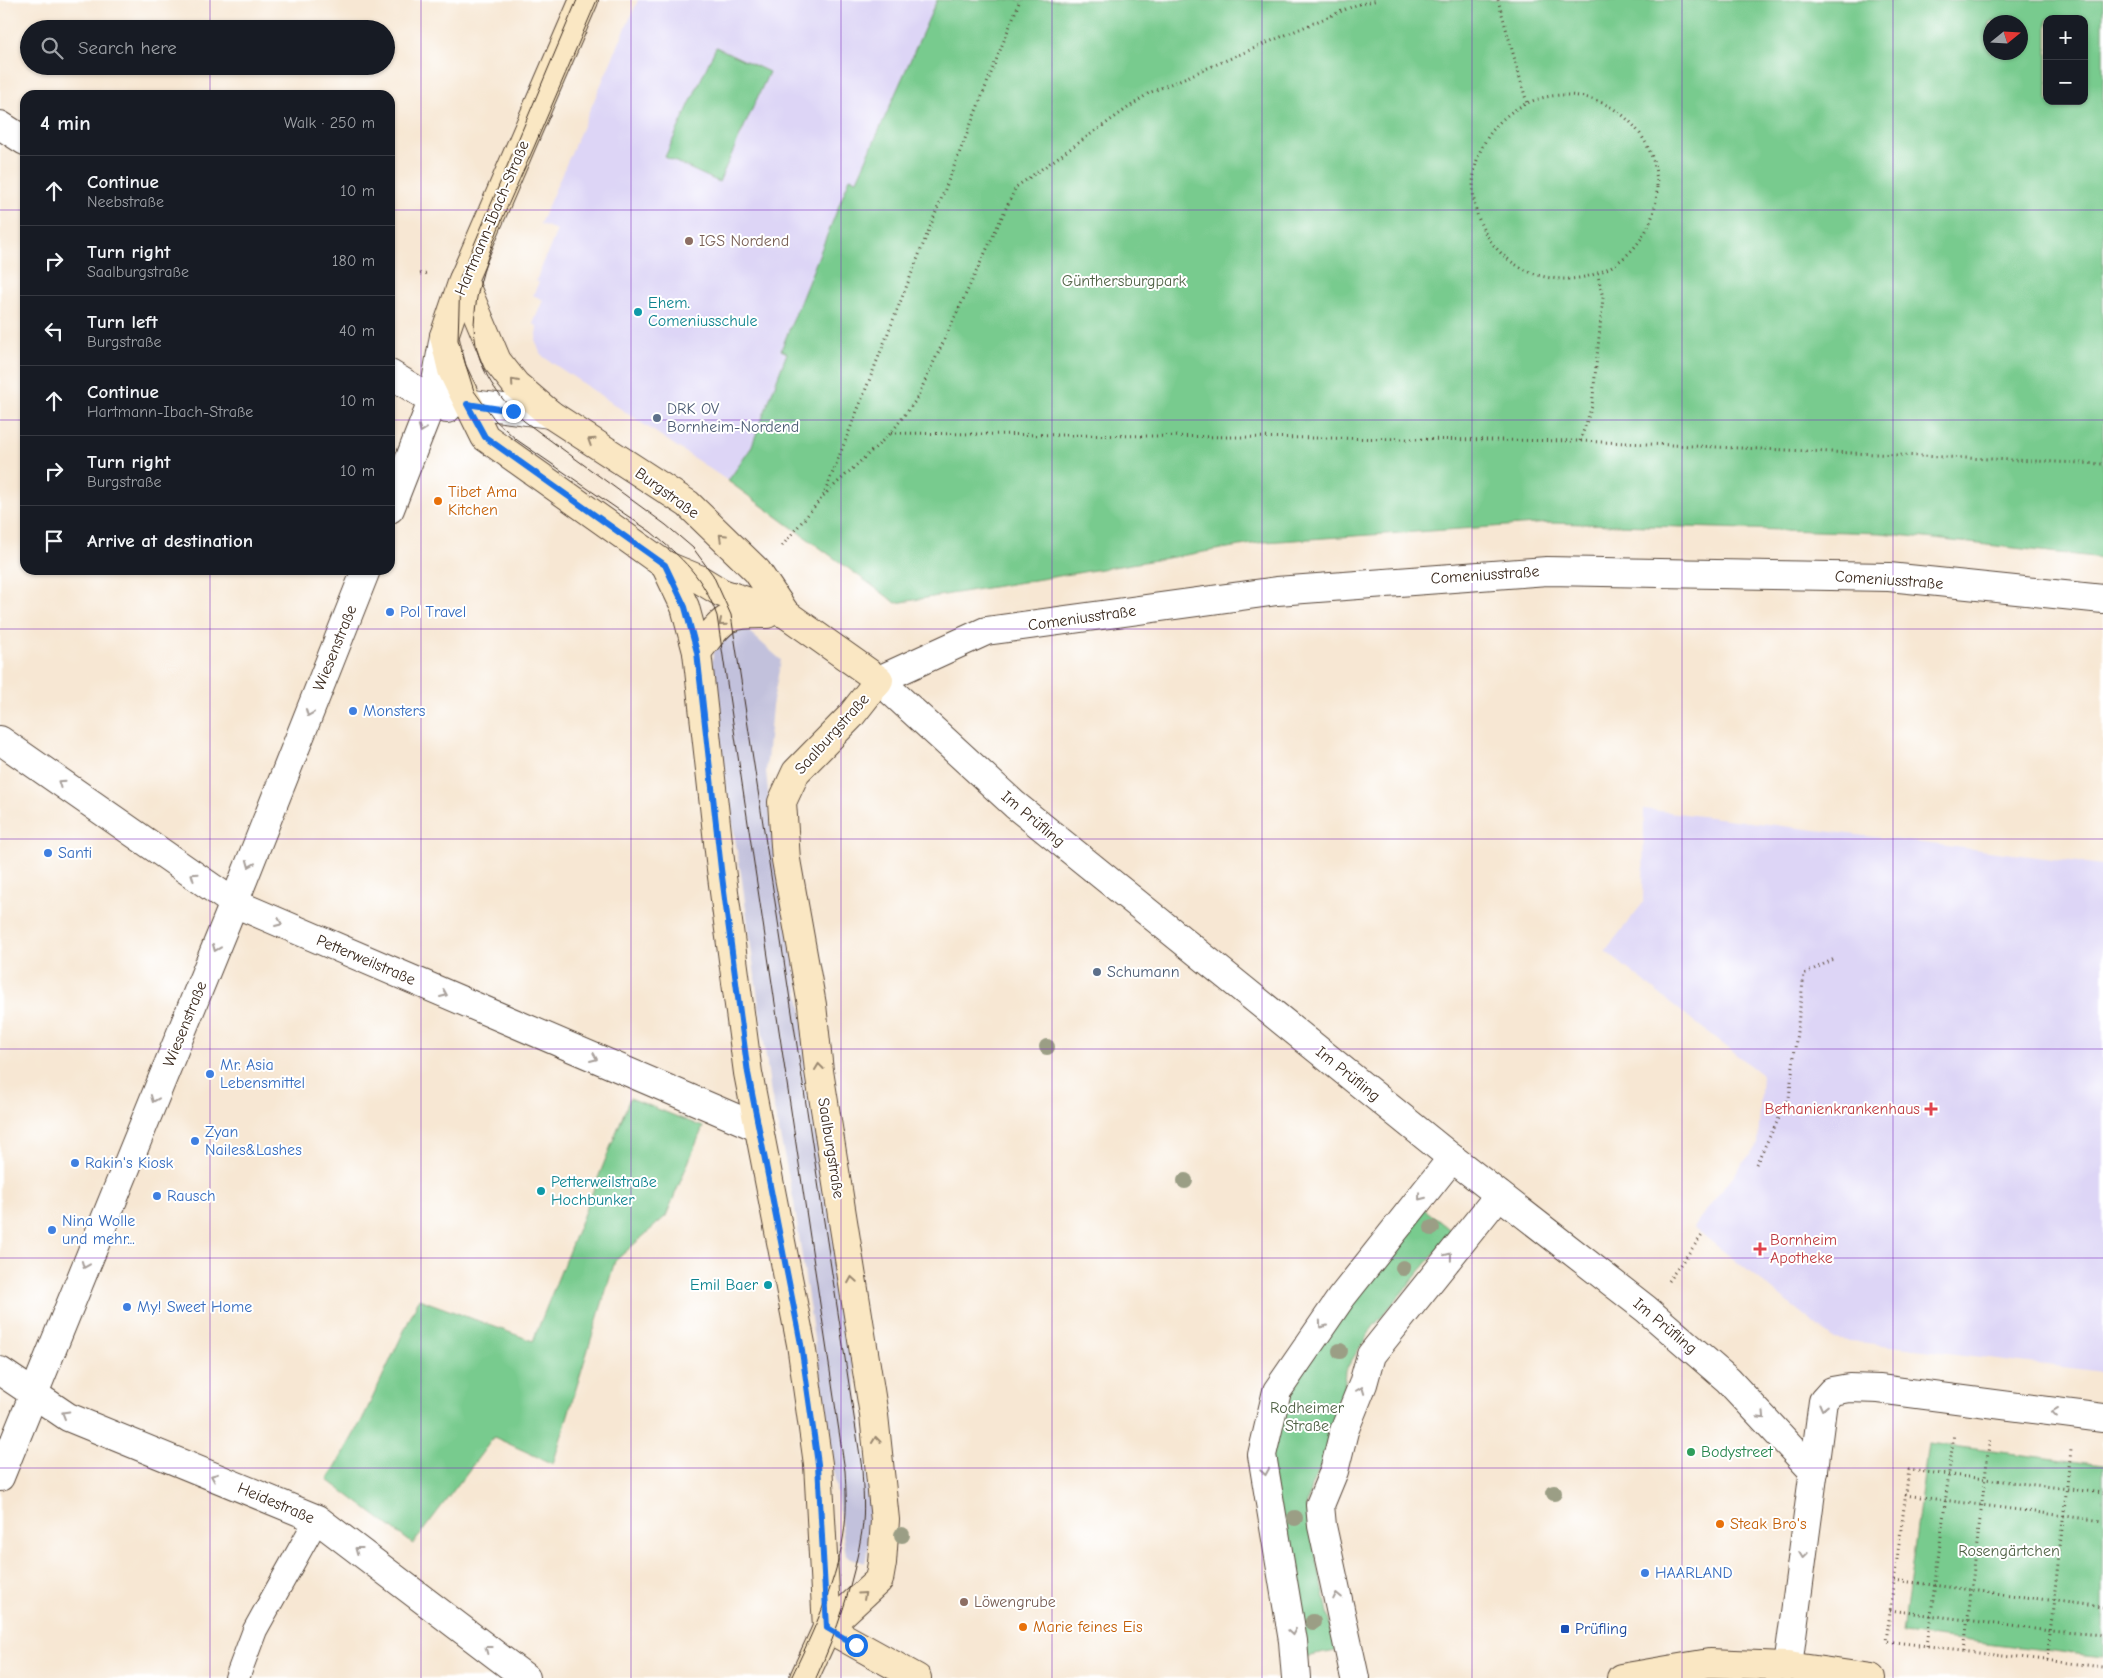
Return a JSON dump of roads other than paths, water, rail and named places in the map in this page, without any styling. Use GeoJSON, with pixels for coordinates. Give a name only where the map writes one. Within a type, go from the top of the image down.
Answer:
{"type":"FeatureCollection","features":[{"type":"Feature","properties":{"kind":"street","name":"Hartmann-Ibach-Straße"},"geometry":{"type":"LineString","coordinates":[[444,336],[463,280],[584,0]]}},
{"type":"Feature","properties":{"kind":"street"},"geometry":{"type":"LineString","coordinates":[[0,125],[20,138]]}},
{"type":"Feature","properties":{"kind":"street","name":"Burgstraße"},"geometry":{"type":"LineString","coordinates":[[463,280],[497,361],[516,385],[550,414],[688,504],[757,571],[786,614]]}},
{"type":"Feature","properties":{"kind":"street"},"geometry":{"type":"LineString","coordinates":[[395,496],[433,399],[444,336]]}},
{"type":"Feature","properties":{"kind":"street"},"geometry":{"type":"LineString","coordinates":[[444,336],[452,370],[467,404],[485,437]]}},
{"type":"Feature","properties":{"kind":"street","name":"Burgstraße"},"geometry":{"type":"LineString","coordinates":[[395,377],[433,399],[665,565],[699,579],[722,593],[786,614],[879,680]]}},
{"type":"Feature","properties":{"kind":"street","name":"Burgstraße"},"geometry":{"type":"LineString","coordinates":[[433,399],[550,414]]}},
{"type":"Feature","properties":{"kind":"street","name":"Saalburgstraße"},"geometry":{"type":"LineString","coordinates":[[665,565],[685,607],[697,652],[722,879],[748,1073],[801,1344],[818,1464],[827,1628]]}},
{"type":"Feature","properties":{"kind":"street","name":"Comeniusstraße"},"geometry":{"type":"LineString","coordinates":[[879,680],[986,631],[1277,592],[1547,571],[1889,577],[2103,599]]}},
{"type":"Feature","properties":{"kind":"street","name":"Wiesenstraße"},"geometry":{"type":"LineString","coordinates":[[0,1477],[234,903],[364,575]]}},
{"type":"Feature","properties":{"kind":"street"},"geometry":{"type":"LineString","coordinates":[[697,652],[718,626],[731,615],[786,614]]}},
{"type":"Feature","properties":{"kind":"street","name":"Saalburgstraße"},"geometry":{"type":"LineString","coordinates":[[804,1678],[827,1628],[879,1580],[885,1520],[874,1415],[819,1071],[812,1005],[786,860],[782,802],[796,772],[850,717],[879,680]]}},
{"type":"Feature","properties":{"kind":"street","name":"Im Prüfling"},"geometry":{"type":"LineString","coordinates":[[879,680],[1015,806],[1452,1158],[1646,1309],[1728,1380],[1814,1472]]}},
{"type":"Feature","properties":{"kind":"street","name":"Petterweilstraße"},"geometry":{"type":"LineString","coordinates":[[0,740],[234,903],[759,1128]]}},
{"type":"Feature","properties":{"kind":"street"},"geometry":{"type":"LineString","coordinates":[[1296,1678],[1293,1641],[1262,1455],[1277,1392],[1341,1298],[1452,1158]]}},
{"type":"Feature","properties":{"kind":"street"},"geometry":{"type":"LineString","coordinates":[[1355,1678],[1322,1526],[1320,1505],[1334,1471],[1344,1431],[1363,1384],[1371,1355],[1499,1195]]}},
{"type":"Feature","properties":{"kind":"street","name":"Heidestraße"},"geometry":{"type":"LineString","coordinates":[[0,1371],[68,1416],[317,1519],[526,1678]]}},
{"type":"Feature","properties":{"kind":"street"},"geometry":{"type":"LineString","coordinates":[[1788,1666],[1823,1401],[1832,1391],[1849,1388],[1878,1389],[2103,1418]]}},
{"type":"Feature","properties":{"kind":"street"},"geometry":{"type":"LineString","coordinates":[[827,1628],[917,1678]]}},
{"type":"Feature","properties":{"kind":"street"},"geometry":{"type":"LineString","coordinates":[[1621,1678],[1709,1663],[1788,1666],[1871,1678]]}},
{"type":"Feature","properties":{"kind":"lane"},"geometry":{"type":"LineString","coordinates":[[237,1678],[255,1630],[317,1519]]}},
{"type":"Feature","properties":{"kind":"tram line"},"geometry":{"type":"LineString","coordinates":[[577,0],[460,278],[458,340],[474,391],[495,420],[517,440],[651,532],[673,551],[698,579],[717,616],[845,1471],[846,1518],[837,1565],[817,1622],[791,1678]]}},
{"type":"Feature","properties":{"kind":"tram line"},"geometry":{"type":"LineString","coordinates":[[597,0],[492,245],[477,298],[474,323],[476,345],[488,378],[508,405],[524,421],[666,525],[693,548],[713,575],[731,615],[862,1469],[864,1500],[859,1550],[844,1606],[816,1678]]}},
{"type":"Feature","properties":{"kind":"place","name":"IGS Nordend"},"geometry":{"type":"Point","coordinates":[689,241]}},
{"type":"Feature","properties":{"kind":"place","name":"Ehem. Comeniusschule"},"geometry":{"type":"Point","coordinates":[638,312]}},
{"type":"Feature","properties":{"kind":"place","name":"DRK OV Bornheim-Nordend"},"geometry":{"type":"Point","coordinates":[657,418]}},
{"type":"Feature","properties":{"kind":"place","name":"Tibet Ama Kitchen"},"geometry":{"type":"Point","coordinates":[438,501]}},
{"type":"Feature","properties":{"kind":"place","name":"Pol Travel"},"geometry":{"type":"Point","coordinates":[390,612]}},
{"type":"Feature","properties":{"kind":"place","name":"Monsters"},"geometry":{"type":"Point","coordinates":[353,711]}},
{"type":"Feature","properties":{"kind":"place","name":"Santi"},"geometry":{"type":"Point","coordinates":[48,853]}},
{"type":"Feature","properties":{"kind":"place","name":"Schumann"},"geometry":{"type":"Point","coordinates":[1097,972]}},
{"type":"Feature","properties":{"kind":"place","name":"Mr. Asia Lebensmittel"},"geometry":{"type":"Point","coordinates":[210,1074]}},
{"type":"Feature","properties":{"kind":"place","name":"Bethanienkrankenhaus"},"geometry":{"type":"Point","coordinates":[1931,1109]}},
{"type":"Feature","properties":{"kind":"place","name":"Zyan Nailes&Lashes"},"geometry":{"type":"Point","coordinates":[195,1141]}},
{"type":"Feature","properties":{"kind":"place","name":"Rakin's Kiosk"},"geometry":{"type":"Point","coordinates":[75,1163]}},
{"type":"Feature","properties":{"kind":"place","name":"Petterweilstraße Hochbunker"},"geometry":{"type":"Point","coordinates":[541,1191]}},
{"type":"Feature","properties":{"kind":"place","name":"Rausch"},"geometry":{"type":"Point","coordinates":[157,1196]}},
{"type":"Feature","properties":{"kind":"place","name":"Nina Wolle und mehr..."},"geometry":{"type":"Point","coordinates":[52,1230]}},
{"type":"Feature","properties":{"kind":"place","name":"Bornheim Apotheke"},"geometry":{"type":"Point","coordinates":[1760,1249]}},
{"type":"Feature","properties":{"kind":"place","name":"Emil Baer"},"geometry":{"type":"Point","coordinates":[768,1285]}},
{"type":"Feature","properties":{"kind":"place","name":"My! Sweet Home"},"geometry":{"type":"Point","coordinates":[127,1307]}},
{"type":"Feature","properties":{"kind":"place","name":"Bodystreet"},"geometry":{"type":"Point","coordinates":[1691,1452]}},
{"type":"Feature","properties":{"kind":"place","name":"Steak Bro's"},"geometry":{"type":"Point","coordinates":[1720,1524]}},
{"type":"Feature","properties":{"kind":"place","name":"HAARLAND"},"geometry":{"type":"Point","coordinates":[1645,1573]}},
{"type":"Feature","properties":{"kind":"place","name":"Löwengrube"},"geometry":{"type":"Point","coordinates":[964,1602]}},
{"type":"Feature","properties":{"kind":"place","name":"Marie feines Eis"},"geometry":{"type":"Point","coordinates":[1023,1627]}},
{"type":"Feature","properties":{"kind":"place","name":"Prüfling"},"geometry":{"type":"Point","coordinates":[1565,1629]}},
{"type":"Feature","properties":{"kind":"park label","name":"Günthersburgpark"},"geometry":{"type":"Point","coordinates":[1124,281]}},
{"type":"Feature","properties":{"kind":"park label","name":"Rodheimer Straße"},"geometry":{"type":"Point","coordinates":[1307,1417]}},
{"type":"Feature","properties":{"kind":"park label","name":"Rosengärtchen"},"geometry":{"type":"Point","coordinates":[2009,1551]}}]}
